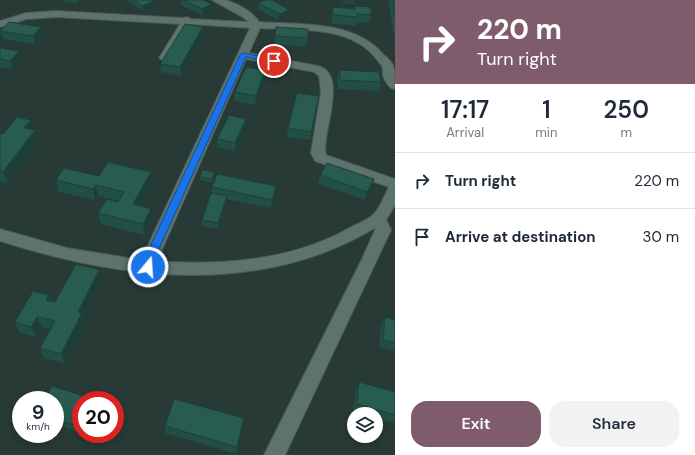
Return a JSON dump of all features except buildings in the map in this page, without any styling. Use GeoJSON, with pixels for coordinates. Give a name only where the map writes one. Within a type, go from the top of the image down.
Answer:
{"type":"FeatureCollection","features":[{"type":"Feature","properties":{"kind":"lane"},"geometry":{"type":"LineString","coordinates":[[148,267],[152,254],[256,25],[254,20],[247,15],[217,0]]}},
{"type":"Feature","properties":{"kind":"lane"},"geometry":{"type":"LineString","coordinates":[[0,24],[26,16],[43,14],[187,20],[324,29],[345,33],[355,37],[374,50],[388,66],[389,76],[395,86]]}},
{"type":"Feature","properties":{"kind":"lane"},"geometry":{"type":"LineString","coordinates":[[164,58],[187,20]]}},
{"type":"Feature","properties":{"kind":"lane"},"geometry":{"type":"LineString","coordinates":[[243,55],[318,69],[322,72],[325,76],[327,94],[318,153],[320,158],[395,184]]}},
{"type":"Feature","properties":{"kind":"lane"},"geometry":{"type":"LineString","coordinates":[[0,235],[66,254],[106,262],[148,267],[188,269],[230,267],[275,261],[338,242],[378,219],[386,209],[395,188]]}},
{"type":"Feature","properties":{"kind":"lane"},"geometry":{"type":"LineString","coordinates":[[274,455],[383,230],[378,219]]}},
{"type":"Feature","properties":{"kind":"route"},"geometry":{"type":"LineString","coordinates":[[148,267],[153,251],[243,55],[274,61]]}}]}
